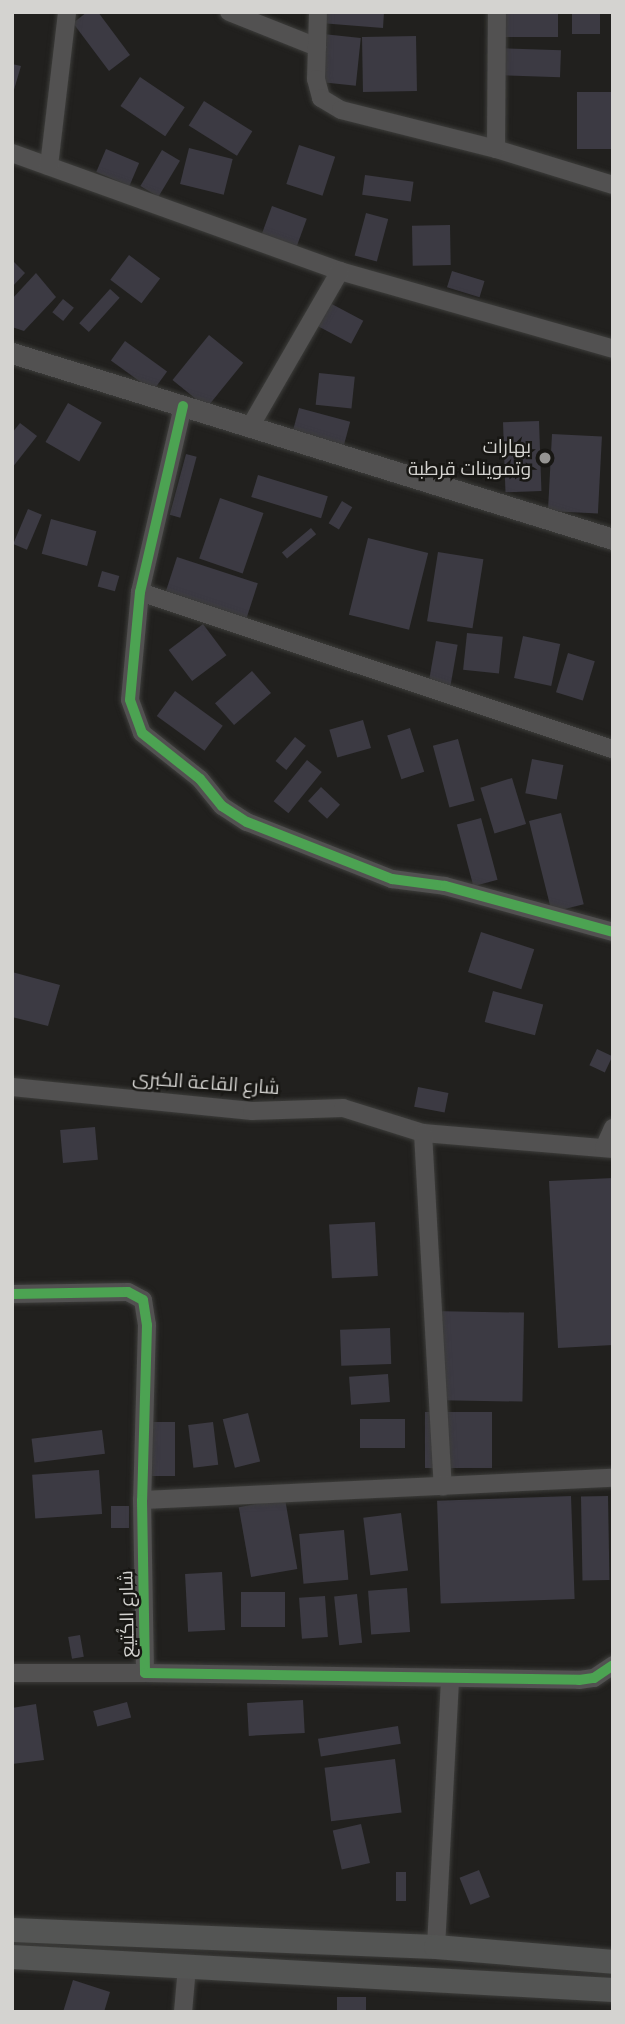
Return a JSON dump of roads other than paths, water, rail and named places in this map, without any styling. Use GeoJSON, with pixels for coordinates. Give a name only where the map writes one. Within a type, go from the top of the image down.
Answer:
{"type":"FeatureCollection","features":[{"type":"Feature","properties":{"kind":"main road"},"geometry":{"type":"LineString","coordinates":[[12,1930],[436,1947],[613,1962]]}},
{"type":"Feature","properties":{"kind":"main road"},"geometry":{"type":"LineString","coordinates":[[12,1957],[613,1990]]}},
{"type":"Feature","properties":{"kind":"street"},"geometry":{"type":"LineString","coordinates":[[49,166],[67,12]]}},
{"type":"Feature","properties":{"kind":"street"},"geometry":{"type":"LineString","coordinates":[[229,12],[317,47]]}},
{"type":"Feature","properties":{"kind":"street"},"geometry":{"type":"LineString","coordinates":[[317,12],[321,98],[341,110],[496,149],[613,185]]}},
{"type":"Feature","properties":{"kind":"street"},"geometry":{"type":"LineString","coordinates":[[496,149],[497,12]]}},
{"type":"Feature","properties":{"kind":"street"},"geometry":{"type":"LineString","coordinates":[[12,153],[340,271],[613,349]]}},
{"type":"Feature","properties":{"kind":"street"},"geometry":{"type":"LineString","coordinates":[[250,427],[340,271]]}},
{"type":"Feature","properties":{"kind":"street"},"geometry":{"type":"LineString","coordinates":[[12,353],[613,539]]}},
{"type":"Feature","properties":{"kind":"street"},"geometry":{"type":"LineString","coordinates":[[183,406],[139,592],[130,700],[134,719],[158,749],[200,779],[234,816],[382,876],[445,886],[613,932]]}},
{"type":"Feature","properties":{"kind":"street"},"geometry":{"type":"LineString","coordinates":[[139,592],[613,749]]}},
{"type":"Feature","properties":{"kind":"street","name":"شارع القاعة الكبرى"},"geometry":{"type":"LineString","coordinates":[[12,1087],[252,1111],[343,1108],[422,1133],[608,1148],[613,1128]]}},
{"type":"Feature","properties":{"kind":"street"},"geometry":{"type":"LineString","coordinates":[[422,1133],[443,1486]]}},
{"type":"Feature","properties":{"kind":"street","name":"شارع الكُتيع"},"geometry":{"type":"LineString","coordinates":[[12,1294],[128,1292],[143,1300],[147,1325],[142,1500],[145,1673],[579,1680],[594,1678],[613,1665]]}},
{"type":"Feature","properties":{"kind":"street"},"geometry":{"type":"LineString","coordinates":[[142,1500],[613,1478]]}},
{"type":"Feature","properties":{"kind":"street"},"geometry":{"type":"LineString","coordinates":[[12,1673],[145,1673]]}},
{"type":"Feature","properties":{"kind":"street"},"geometry":{"type":"LineString","coordinates":[[436,1947],[450,1680]]}},
{"type":"Feature","properties":{"kind":"street"},"geometry":{"type":"LineString","coordinates":[[183,2012],[187,1967]]}},
{"type":"Feature","properties":{"kind":"place","name":"بهارات وتموينات قرطبة"},"geometry":{"type":"Point","coordinates":[545,458]}}]}
